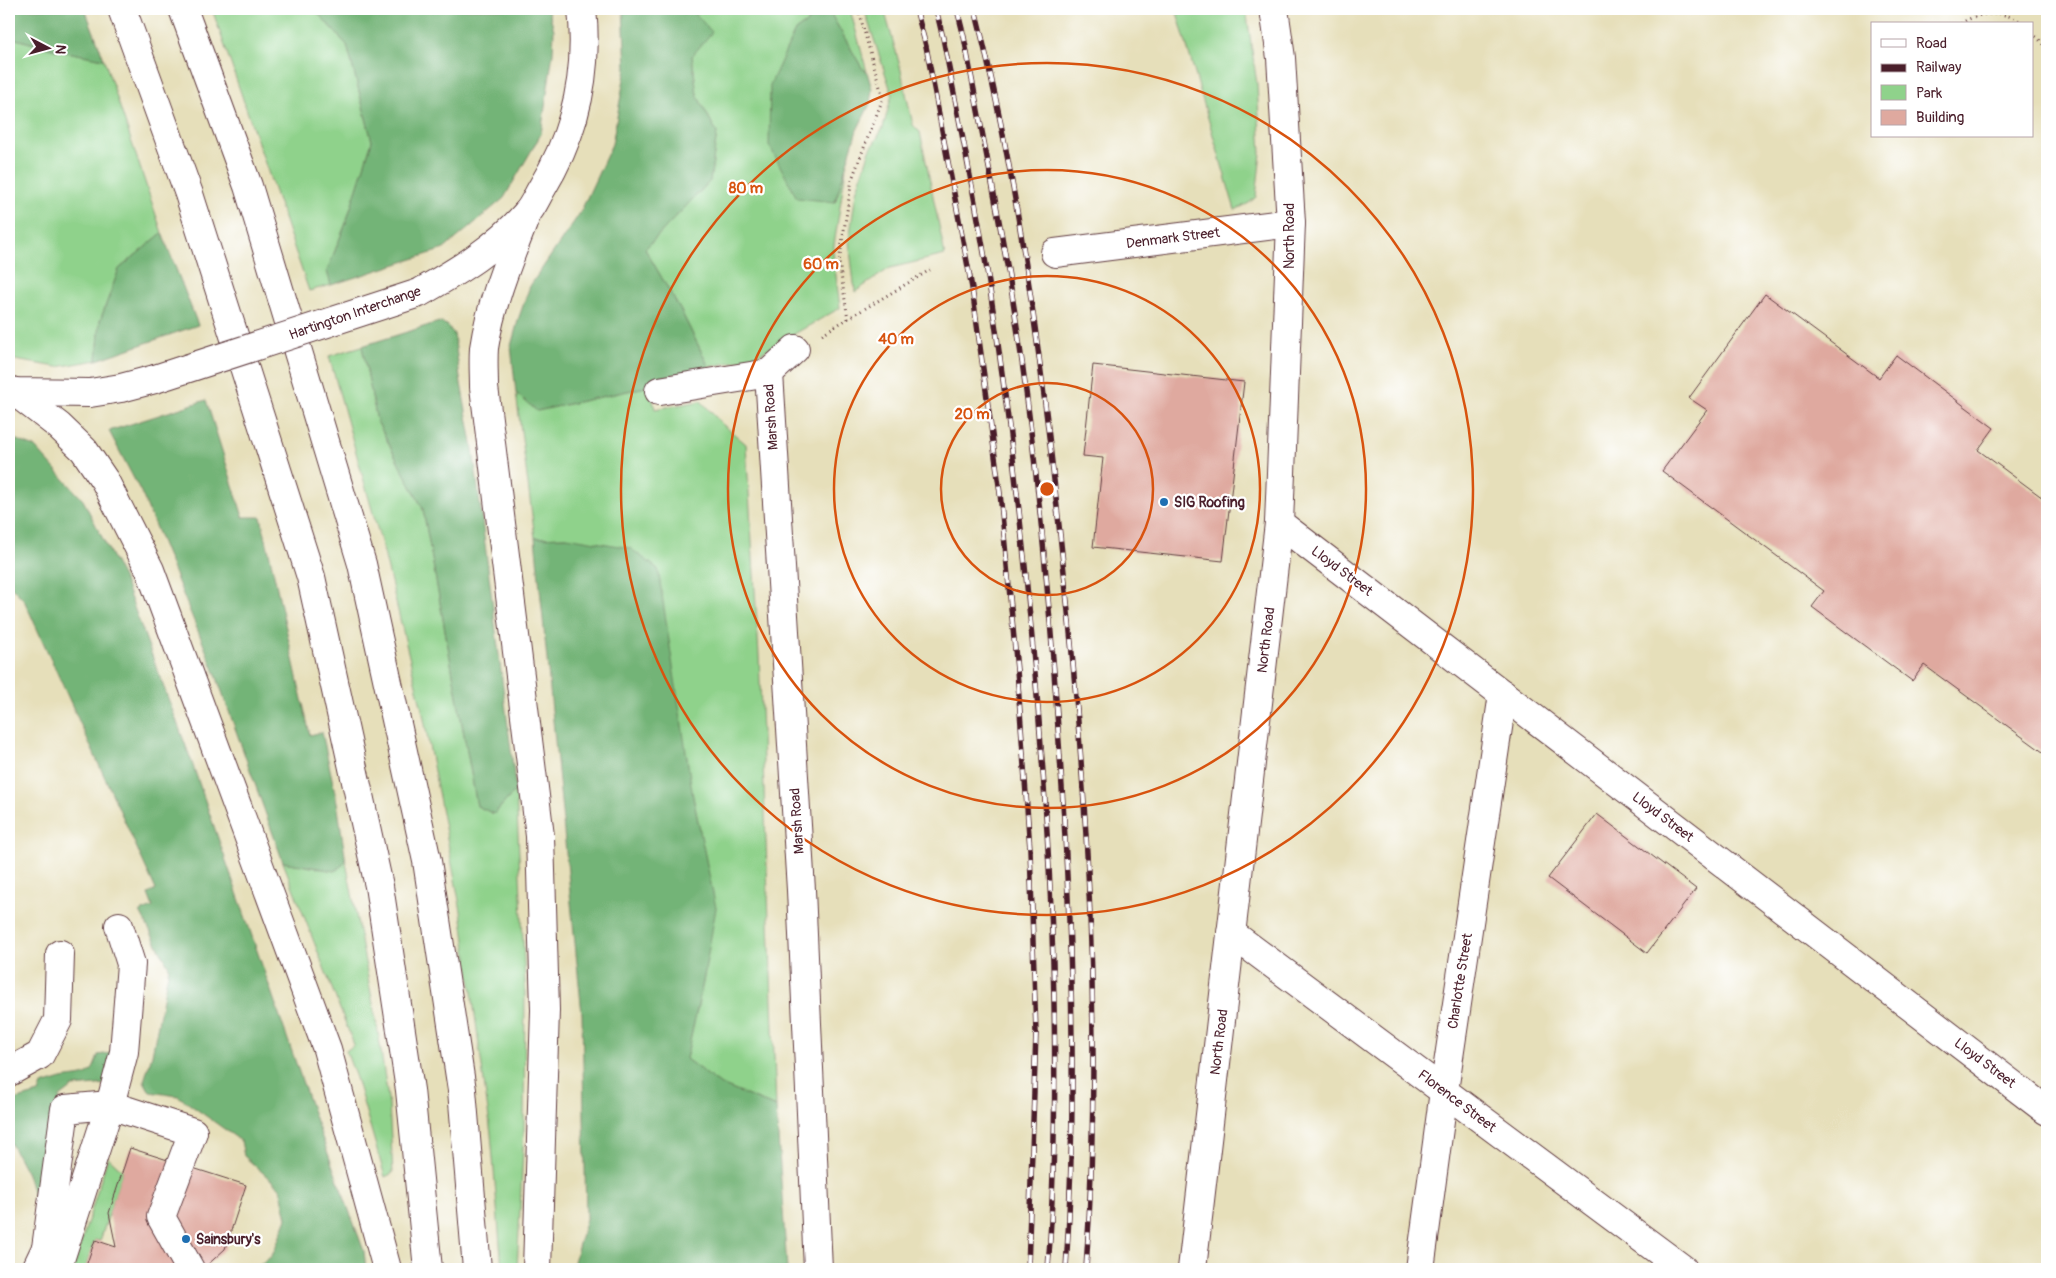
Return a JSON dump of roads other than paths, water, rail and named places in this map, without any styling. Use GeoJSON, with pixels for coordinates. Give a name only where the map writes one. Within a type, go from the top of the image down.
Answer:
{"type":"FeatureCollection","features":[{"type":"Feature","properties":{"kind":"main road"},"geometry":{"type":"LineString","coordinates":[[122,9],[189,194],[311,576],[379,886],[410,1090],[428,1269]]}},
{"type":"Feature","properties":{"kind":"main road"},"geometry":{"type":"LineString","coordinates":[[183,9],[248,186],[362,564],[427,861],[462,1090],[477,1269]]}},
{"type":"Feature","properties":{"kind":"main road","name":"Hartington Interchange"},"geometry":{"type":"LineString","coordinates":[[12,391],[90,393],[121,388],[419,293],[464,268],[493,245],[527,213],[558,162],[574,118],[583,75],[584,25],[582,9]]}},
{"type":"Feature","properties":{"kind":"main road","name":"North Road"},"geometry":{"type":"LineString","coordinates":[[1192,1269],[1279,523],[1291,223],[1281,58],[1274,9]]}},
{"type":"Feature","properties":{"kind":"main road"},"geometry":{"type":"LineString","coordinates":[[527,213],[502,279],[491,316],[484,350],[484,387],[540,836],[544,1010],[537,1269]]}},
{"type":"Feature","properties":{"kind":"main road","name":"Denmark Street"},"geometry":{"type":"LineString","coordinates":[[1055,253],[1291,223]]}},
{"type":"Feature","properties":{"kind":"main road"},"geometry":{"type":"LineString","coordinates":[[659,391],[769,373],[795,349]]}},
{"type":"Feature","properties":{"kind":"main road","name":"Marsh Road"},"geometry":{"type":"LineString","coordinates":[[769,373],[801,890],[818,1269]]}},
{"type":"Feature","properties":{"kind":"main road"},"geometry":{"type":"LineString","coordinates":[[12,391],[59,426],[84,450],[105,481],[150,570],[327,1049],[387,1269]]}},
{"type":"Feature","properties":{"kind":"main road","name":"Lloyd Street"},"geometry":{"type":"LineString","coordinates":[[1279,523],[2047,1111]]}},
{"type":"Feature","properties":{"kind":"main road","name":"Charlotte Street"},"geometry":{"type":"LineString","coordinates":[[1420,1269],[1444,1091],[1503,694]]}},
{"type":"Feature","properties":{"kind":"main road"},"geometry":{"type":"LineString","coordinates":[[57,1269],[110,1105],[124,1052],[131,964],[119,926]]}},
{"type":"Feature","properties":{"kind":"main road","name":"Florence Street"},"geometry":{"type":"LineString","coordinates":[[1232,934],[1683,1269]]}},
{"type":"Feature","properties":{"kind":"main road"},"geometry":{"type":"LineString","coordinates":[[9,1072],[40,1055],[58,1020],[60,954]]}},
{"type":"Feature","properties":{"kind":"main road"},"geometry":{"type":"LineString","coordinates":[[36,1269],[46,1248],[65,1109],[110,1105],[193,1132],[161,1217],[190,1269]]}},
{"type":"Feature","properties":{"kind":"railway"},"geometry":{"type":"LineString","coordinates":[[916,9],[926,46],[972,288],[1000,493],[1017,670],[1030,849],[1036,1033],[1028,1269]]}},
{"type":"Feature","properties":{"kind":"railway"},"geometry":{"type":"LineString","coordinates":[[936,9],[979,222],[989,283],[1014,466],[1033,649],[1043,772],[1053,958],[1055,1083],[1052,1207],[1048,1269]]}},
{"type":"Feature","properties":{"kind":"railway"},"geometry":{"type":"LineString","coordinates":[[957,9],[999,221],[1019,337],[1033,448],[1050,616],[1066,863],[1071,999],[1072,1134],[1066,1269]]}},
{"type":"Feature","properties":{"kind":"railway"},"geometry":{"type":"LineString","coordinates":[[975,9],[991,75],[1017,208],[1046,409],[1070,634],[1085,815],[1090,906],[1093,1088],[1086,1269]]}},
{"type":"Feature","properties":{"kind":"railway"},"geometry":{"type":"LineString","coordinates":[[2043,9],[2047,13]]}},
{"type":"Feature","properties":{"kind":"place","name":"SIG Roofing"},"geometry":{"type":"Point","coordinates":[1164,502]}},
{"type":"Feature","properties":{"kind":"place","name":"Sainsbury's"},"geometry":{"type":"Point","coordinates":[186,1239]}}]}
